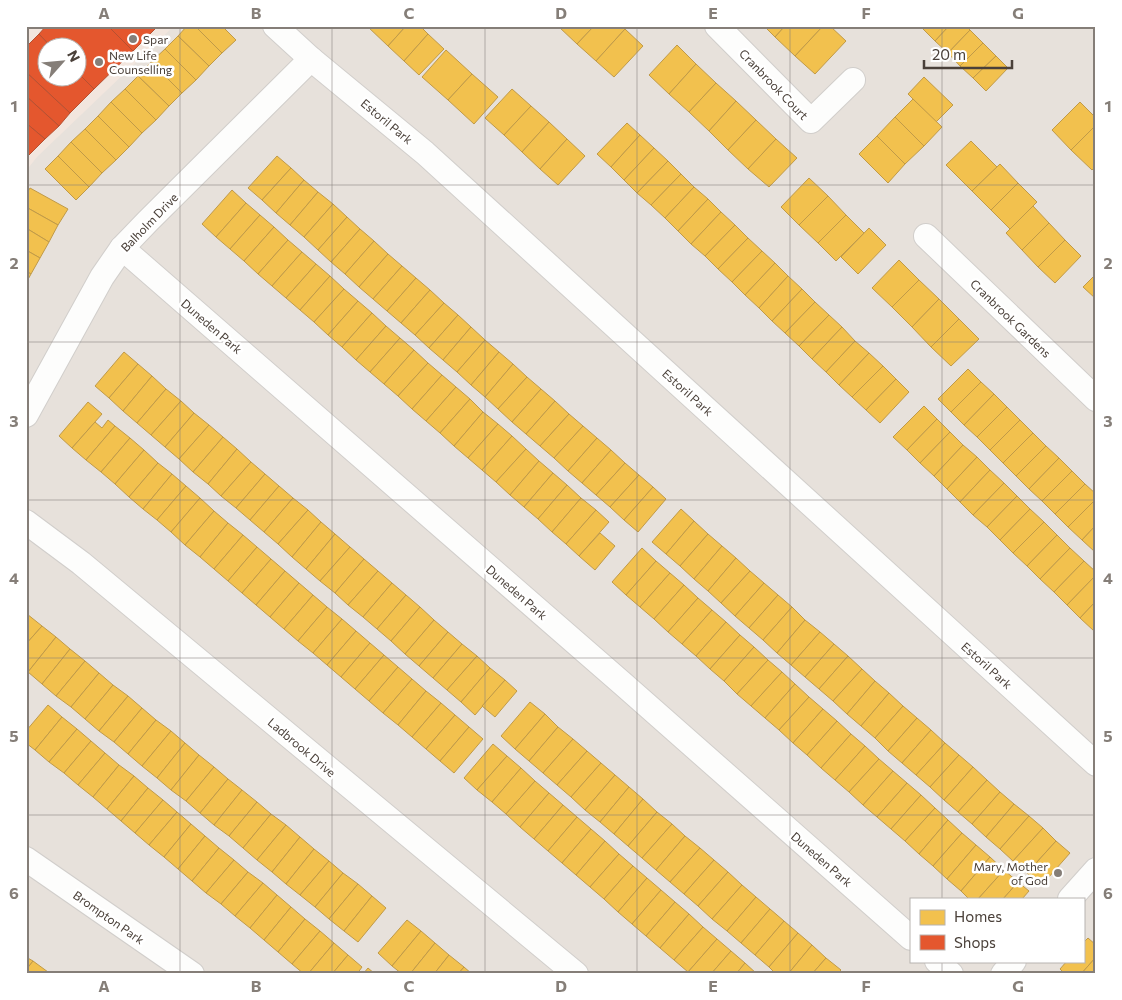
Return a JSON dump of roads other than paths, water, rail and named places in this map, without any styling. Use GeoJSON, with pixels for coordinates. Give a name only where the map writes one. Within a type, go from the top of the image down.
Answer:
{"type":"FeatureCollection","features":[{"type":"Feature","properties":{"kind":"street","name":"Estoril Park"},"geometry":{"type":"LineString","coordinates":[[274,26],[310,59],[425,153],[1096,764]]}},
{"type":"Feature","properties":{"kind":"street","name":"Cranbrook Court"},"geometry":{"type":"LineString","coordinates":[[717,26],[811,121],[853,80]]}},
{"type":"Feature","properties":{"kind":"street","name":"Balholm Drive"},"geometry":{"type":"LineString","coordinates":[[26,415],[102,277],[122,248],[310,59]]}},
{"type":"Feature","properties":{"kind":"street","name":"Cranbrook Gardens"},"geometry":{"type":"LineString","coordinates":[[926,236],[1096,399]]}},
{"type":"Feature","properties":{"kind":"street","name":"Duneden Park"},"geometry":{"type":"LineString","coordinates":[[122,248],[910,937]]}},
{"type":"Feature","properties":{"kind":"street","name":"Ladbrook Drive"},"geometry":{"type":"LineString","coordinates":[[26,522],[81,563],[576,974]]}},
{"type":"Feature","properties":{"kind":"street","name":"Brompton Park"},"geometry":{"type":"LineString","coordinates":[[26,859],[192,974]]}},
{"type":"Feature","properties":{"kind":"street"},"geometry":{"type":"LineString","coordinates":[[1071,898],[1096,870]]}},
{"type":"Feature","properties":{"kind":"street"},"geometry":{"type":"LineString","coordinates":[[938,962],[951,974]]}},
{"type":"Feature","properties":{"kind":"street"},"geometry":{"type":"LineString","coordinates":[[1003,974],[1013,962]]}},
{"type":"Feature","properties":{"kind":"place","name":"Spar"},"geometry":{"type":"Point","coordinates":[133,39]}},
{"type":"Feature","properties":{"kind":"place","name":"New Life Counselling"},"geometry":{"type":"Point","coordinates":[99,62]}},
{"type":"Feature","properties":{"kind":"place","name":"Mary, Mother of God"},"geometry":{"type":"Point","coordinates":[1058,873]}}]}
